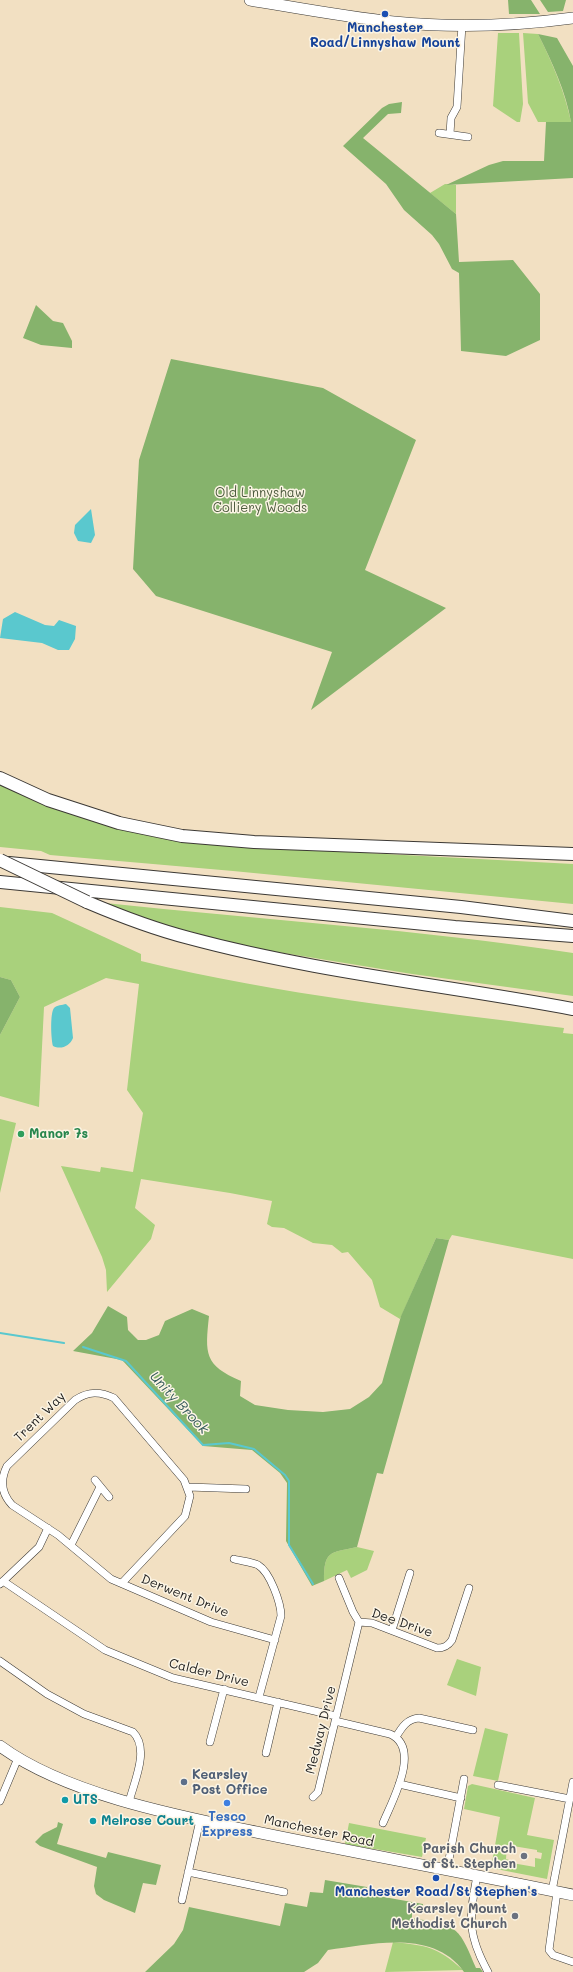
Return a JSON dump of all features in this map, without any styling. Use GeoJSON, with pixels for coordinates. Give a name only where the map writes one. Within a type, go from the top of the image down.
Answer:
{"type":"FeatureCollection","features":[{"type":"Feature","properties":{"kind":"highway"},"geometry":{"type":"LineString","coordinates":[[0,778],[48,800],[112,821],[182,836],[254,842],[573,854]]}},
{"type":"Feature","properties":{"kind":"highway"},"geometry":{"type":"LineString","coordinates":[[449,849],[573,858]]}},
{"type":"Feature","properties":{"kind":"highway"},"geometry":{"type":"LineString","coordinates":[[0,861],[87,902],[189,938],[264,956],[345,972],[520,999],[573,1009]]}},
{"type":"Feature","properties":{"kind":"highway"},"geometry":{"type":"LineString","coordinates":[[0,861],[461,907],[573,921]]}},
{"type":"Feature","properties":{"kind":"highway"},"geometry":{"type":"LineString","coordinates":[[0,882],[455,927],[573,936]]}},
{"type":"Feature","properties":{"kind":"highway"},"geometry":{"type":"LineString","coordinates":[[461,907],[573,913]]}},
{"type":"Feature","properties":{"kind":"highway"},"geometry":{"type":"LineString","coordinates":[[455,927],[573,944]]}},
{"type":"Feature","properties":{"kind":"highway"},"geometry":{"type":"LineString","coordinates":[[520,999],[573,1004]]}},
{"type":"Feature","properties":{"kind":"main road"},"geometry":{"type":"LineString","coordinates":[[250,0],[377,20],[462,25],[536,23],[569,19]]}},
{"type":"Feature","properties":{"kind":"main road","name":"Manchester Road"},"geometry":{"type":"LineString","coordinates":[[0,1746],[18,1758],[64,1780],[129,1802],[200,1820],[573,1895]]}},
{"type":"Feature","properties":{"kind":"street"},"geometry":{"type":"LineString","coordinates":[[450,134],[451,118],[457,107],[462,25]]}},
{"type":"Feature","properties":{"kind":"street"},"geometry":{"type":"LineString","coordinates":[[439,133],[468,137]]}},
{"type":"Feature","properties":{"kind":"street","name":"Trent Way"},"geometry":{"type":"LineString","coordinates":[[91,1563],[71,1545],[48,1528],[12,1505],[7,1500],[2,1487],[4,1473],[13,1461],[75,1400],[82,1395],[99,1393],[114,1398],[184,1480],[188,1487]]}},
{"type":"Feature","properties":{"kind":"street"},"geometry":{"type":"LineString","coordinates":[[95,1480],[109,1497]]}},
{"type":"Feature","properties":{"kind":"street"},"geometry":{"type":"LineString","coordinates":[[71,1545],[100,1487]]}},
{"type":"Feature","properties":{"kind":"street"},"geometry":{"type":"LineString","coordinates":[[122,1582],[185,1516],[189,1502],[188,1487],[246,1489]]}},
{"type":"Feature","properties":{"kind":"street"},"geometry":{"type":"LineString","coordinates":[[2,1583],[39,1547],[48,1528]]}},
{"type":"Feature","properties":{"kind":"street"},"geometry":{"type":"LineString","coordinates":[[234,1559],[258,1565],[264,1571],[278,1597],[281,1616],[259,1697]]}},
{"type":"Feature","properties":{"kind":"street","name":"Derwent Drive"},"geometry":{"type":"LineString","coordinates":[[91,1563],[111,1579],[122,1582],[211,1622],[275,1640]]}},
{"type":"Feature","properties":{"kind":"street"},"geometry":{"type":"LineString","coordinates":[[392,1630],[409,1572]]}},
{"type":"Feature","properties":{"kind":"street"},"geometry":{"type":"LineString","coordinates":[[341,1578],[353,1612],[359,1622]]}},
{"type":"Feature","properties":{"kind":"street","name":"Calder Drive"},"geometry":{"type":"LineString","coordinates":[[2,1583],[105,1650],[122,1659],[173,1678],[259,1697],[396,1736]]}},
{"type":"Feature","properties":{"kind":"street","name":"Dee Drive"},"geometry":{"type":"LineString","coordinates":[[359,1622],[372,1623],[437,1648],[449,1645],[469,1588]]}},
{"type":"Feature","properties":{"kind":"street","name":"Medway Drive"},"geometry":{"type":"LineString","coordinates":[[313,1797],[318,1792],[336,1719],[346,1666],[359,1622]]}},
{"type":"Feature","properties":{"kind":"street"},"geometry":{"type":"LineString","coordinates":[[0,1661],[47,1694],[84,1714],[133,1732],[137,1736],[141,1755],[129,1802]]}},
{"type":"Feature","properties":{"kind":"street"},"geometry":{"type":"LineString","coordinates":[[210,1742],[224,1689]]}},
{"type":"Feature","properties":{"kind":"street"},"geometry":{"type":"LineString","coordinates":[[266,1753],[278,1702]]}},
{"type":"Feature","properties":{"kind":"street"},"geometry":{"type":"LineString","coordinates":[[383,1823],[399,1784],[405,1759],[404,1751],[396,1736],[407,1722],[419,1718],[468,1729]]}},
{"type":"Feature","properties":{"kind":"street"},"geometry":{"type":"LineString","coordinates":[[0,1801],[18,1758]]}},
{"type":"Feature","properties":{"kind":"street"},"geometry":{"type":"LineString","coordinates":[[447,1870],[464,1779]]}},
{"type":"Feature","properties":{"kind":"street"},"geometry":{"type":"LineString","coordinates":[[573,1782],[554,1891],[549,1950],[553,1955],[573,1962]]}},
{"type":"Feature","properties":{"kind":"street"},"geometry":{"type":"LineString","coordinates":[[399,1784],[460,1798]]}},
{"type":"Feature","properties":{"kind":"street"},"geometry":{"type":"LineString","coordinates":[[498,1785],[570,1799]]}},
{"type":"Feature","properties":{"kind":"street"},"geometry":{"type":"LineString","coordinates":[[182,1900],[200,1820]]}},
{"type":"Feature","properties":{"kind":"street"},"geometry":{"type":"LineString","coordinates":[[188,1872],[284,1892]]}},
{"type":"Feature","properties":{"kind":"street"},"geometry":{"type":"LineString","coordinates":[[477,1876],[470,1909],[471,1924],[473,1938],[488,1972]]}},
{"type":"Feature","properties":{"kind":"green space"},"geometry":{"type":"Polygon","coordinates":[[[508,0],[531,0],[540,14],[509,14],[508,0]]]}},
{"type":"Feature","properties":{"kind":"green space"},"geometry":{"type":"Polygon","coordinates":[[[540,0],[566,0],[563,11],[548,12],[540,0]]]}},
{"type":"Feature","properties":{"kind":"green space"},"geometry":{"type":"Polygon","coordinates":[[[498,33],[519,33],[523,104],[520,122],[517,122],[493,106],[498,33]]]}},
{"type":"Feature","properties":{"kind":"green space"},"geometry":{"type":"Polygon","coordinates":[[[523,33],[538,34],[558,77],[571,122],[538,122],[528,103],[523,33]]]}},
{"type":"Feature","properties":{"kind":"green space"},"geometry":{"type":"Polygon","coordinates":[[[538,34],[557,38],[573,66],[573,178],[446,185],[489,165],[503,161],[544,161],[546,122],[571,122],[562,88],[538,34]]]}},
{"type":"Feature","properties":{"kind":"green space"},"geometry":{"type":"Polygon","coordinates":[[[402,102],[401,113],[388,114],[363,138],[456,214],[459,262],[513,260],[540,294],[540,340],[506,356],[461,351],[459,273],[452,269],[439,244],[432,235],[404,210],[386,184],[343,146],[382,108],[389,104],[402,102]]]}},
{"type":"Feature","properties":{"kind":"green space"},"geometry":{"type":"Polygon","coordinates":[[[445,184],[456,185],[456,214],[430,193],[445,184]]]}},
{"type":"Feature","properties":{"kind":"green space"},"geometry":{"type":"Polygon","coordinates":[[[36,305],[53,321],[63,323],[72,341],[72,348],[41,345],[23,338],[36,305]]]}},
{"type":"Feature","properties":{"kind":"green space","name":"Old Linnyshaw Colliery Woods"},"geometry":{"type":"Polygon","coordinates":[[[171,359],[323,388],[416,440],[365,570],[446,608],[311,710],[332,652],[156,596],[133,569],[139,460],[171,359]]]}},
{"type":"Feature","properties":{"kind":"green space"},"geometry":{"type":"Polygon","coordinates":[[[0,784],[11,790],[70,813],[273,848],[573,864],[573,904],[50,855],[41,851],[0,847],[0,784]]]}},
{"type":"Feature","properties":{"kind":"green space"},"geometry":{"type":"Polygon","coordinates":[[[105,903],[456,937],[573,953],[573,996],[412,974],[253,948],[146,920],[105,903]]]}},
{"type":"Feature","properties":{"kind":"green space"},"geometry":{"type":"Polygon","coordinates":[[[0,907],[52,913],[141,954],[141,961],[193,973],[298,992],[404,1008],[564,1028],[563,1033],[573,1034],[573,1259],[452,1235],[449,1240],[436,1238],[400,1319],[380,1307],[372,1280],[348,1252],[342,1253],[332,1245],[313,1243],[284,1228],[272,1227],[267,1224],[272,1201],[141,1179],[135,1208],[155,1225],[151,1239],[107,1292],[106,1270],[102,1257],[61,1166],[100,1172],[101,1167],[133,1172],[143,1113],[127,1090],[139,984],[106,978],[44,1007],[39,1107],[0,1096],[0,1035],[20,997],[11,980],[0,977],[0,907]]]}},
{"type":"Feature","properties":{"kind":"green space"},"geometry":{"type":"Polygon","coordinates":[[[0,977],[11,980],[20,997],[0,1035],[0,977]]]}},
{"type":"Feature","properties":{"kind":"green space"},"geometry":{"type":"Polygon","coordinates":[[[0,1119],[16,1123],[0,1193],[0,1119]]]}},
{"type":"Feature","properties":{"kind":"green space"},"geometry":{"type":"Polygon","coordinates":[[[436,1238],[449,1240],[383,1474],[377,1473],[357,1547],[340,1550],[330,1555],[325,1563],[324,1581],[312,1586],[286,1541],[287,1483],[280,1473],[252,1450],[203,1446],[122,1360],[73,1351],[92,1333],[108,1306],[127,1317],[128,1330],[138,1340],[146,1340],[159,1335],[165,1321],[192,1309],[209,1316],[207,1340],[210,1357],[220,1369],[241,1381],[240,1396],[255,1405],[288,1410],[323,1412],[350,1409],[369,1397],[382,1383],[401,1316],[436,1238]]]}},
{"type":"Feature","properties":{"kind":"green space"},"geometry":{"type":"Polygon","coordinates":[[[357,1547],[374,1551],[367,1570],[351,1578],[347,1570],[324,1581],[325,1563],[327,1558],[340,1550],[357,1547]]]}},
{"type":"Feature","properties":{"kind":"green space"},"geometry":{"type":"Polygon","coordinates":[[[457,1659],[481,1667],[476,1696],[447,1685],[457,1659]]]}},
{"type":"Feature","properties":{"kind":"green space"},"geometry":{"type":"Polygon","coordinates":[[[485,1728],[508,1734],[498,1781],[473,1776],[485,1728]]]}},
{"type":"Feature","properties":{"kind":"green space"},"geometry":{"type":"Polygon","coordinates":[[[472,1784],[535,1798],[527,1835],[554,1840],[547,1879],[491,1868],[500,1817],[464,1809],[468,1786],[472,1784]],[[507,1845],[506,1859],[512,1861],[512,1863],[535,1867],[535,1858],[541,1859],[542,1853],[537,1852],[537,1850],[507,1845]]]}},
{"type":"Feature","properties":{"kind":"green space"},"geometry":{"type":"Polygon","coordinates":[[[58,1822],[63,1824],[57,1844],[106,1858],[108,1852],[161,1865],[156,1885],[143,1883],[135,1913],[104,1900],[96,1894],[94,1886],[97,1867],[40,1846],[35,1842],[43,1834],[57,1827],[58,1822]]]}},
{"type":"Feature","properties":{"kind":"green space"},"geometry":{"type":"Polygon","coordinates":[[[349,1823],[426,1838],[422,1857],[345,1844],[349,1823]]]}},
{"type":"Feature","properties":{"kind":"green space"},"geometry":{"type":"Polygon","coordinates":[[[325,1880],[367,1887],[367,1894],[423,1904],[423,1908],[412,1908],[412,1918],[439,1923],[454,1930],[460,1935],[465,1943],[476,1968],[480,1968],[483,1972],[464,1972],[451,1958],[436,1950],[419,1945],[382,1943],[328,1950],[318,1963],[304,1972],[145,1972],[174,1944],[183,1930],[189,1907],[280,1926],[285,1903],[307,1907],[310,1892],[323,1893],[325,1880]]]}},
{"type":"Feature","properties":{"kind":"green space"},"geometry":{"type":"Polygon","coordinates":[[[393,1942],[431,1948],[446,1956],[463,1970],[385,1972],[393,1942]]]}},
{"type":"Feature","properties":{"kind":"water"},"geometry":{"type":"Polygon","coordinates":[[[91,509],[95,535],[91,543],[78,541],[74,533],[75,525],[91,509]]]}},
{"type":"Feature","properties":{"kind":"water"},"geometry":{"type":"Polygon","coordinates":[[[15,612],[45,625],[54,626],[59,620],[76,626],[75,639],[69,650],[58,650],[42,643],[0,638],[3,619],[15,612]]]}},
{"type":"Feature","properties":{"kind":"water"},"geometry":{"type":"Polygon","coordinates":[[[66,1004],[70,1008],[73,1038],[70,1043],[59,1048],[53,1046],[51,1020],[54,1008],[66,1004]]]}},
{"type":"Feature","properties":{"kind":"waterway","name":"Unity Brook"},"geometry":{"type":"LineString","coordinates":[[0,1333],[64,1343]]}},
{"type":"Feature","properties":{"kind":"waterway","name":"Unity Brook"},"geometry":{"type":"LineString","coordinates":[[83,1347],[126,1361],[203,1445],[229,1443],[254,1449],[285,1475],[289,1481],[289,1545],[313,1584]]}},
{"type":"Feature","properties":{"kind":"place","name":"Manchester Road/Linnyshaw Mount"},"geometry":{"type":"Point","coordinates":[385,14]}},
{"type":"Feature","properties":{"kind":"place","name":"Manor 7s"},"geometry":{"type":"Point","coordinates":[21,1134]}},
{"type":"Feature","properties":{"kind":"place","name":"Kearsley Post Office"},"geometry":{"type":"Point","coordinates":[184,1782]}},
{"type":"Feature","properties":{"kind":"place","name":"UTS"},"geometry":{"type":"Point","coordinates":[65,1800]}},
{"type":"Feature","properties":{"kind":"place","name":"Tesco Express"},"geometry":{"type":"Point","coordinates":[227,1803]}},
{"type":"Feature","properties":{"kind":"place","name":"Melrose Court"},"geometry":{"type":"Point","coordinates":[93,1821]}},
{"type":"Feature","properties":{"kind":"place","name":"Parish Church of St. Stephen"},"geometry":{"type":"Point","coordinates":[524,1856]}},
{"type":"Feature","properties":{"kind":"place","name":"Manchester Road/St Stephen's"},"geometry":{"type":"Point","coordinates":[436,1878]}},
{"type":"Feature","properties":{"kind":"place","name":"Kearsley Mount Methodist Church"},"geometry":{"type":"Point","coordinates":[515,1916]}}]}
